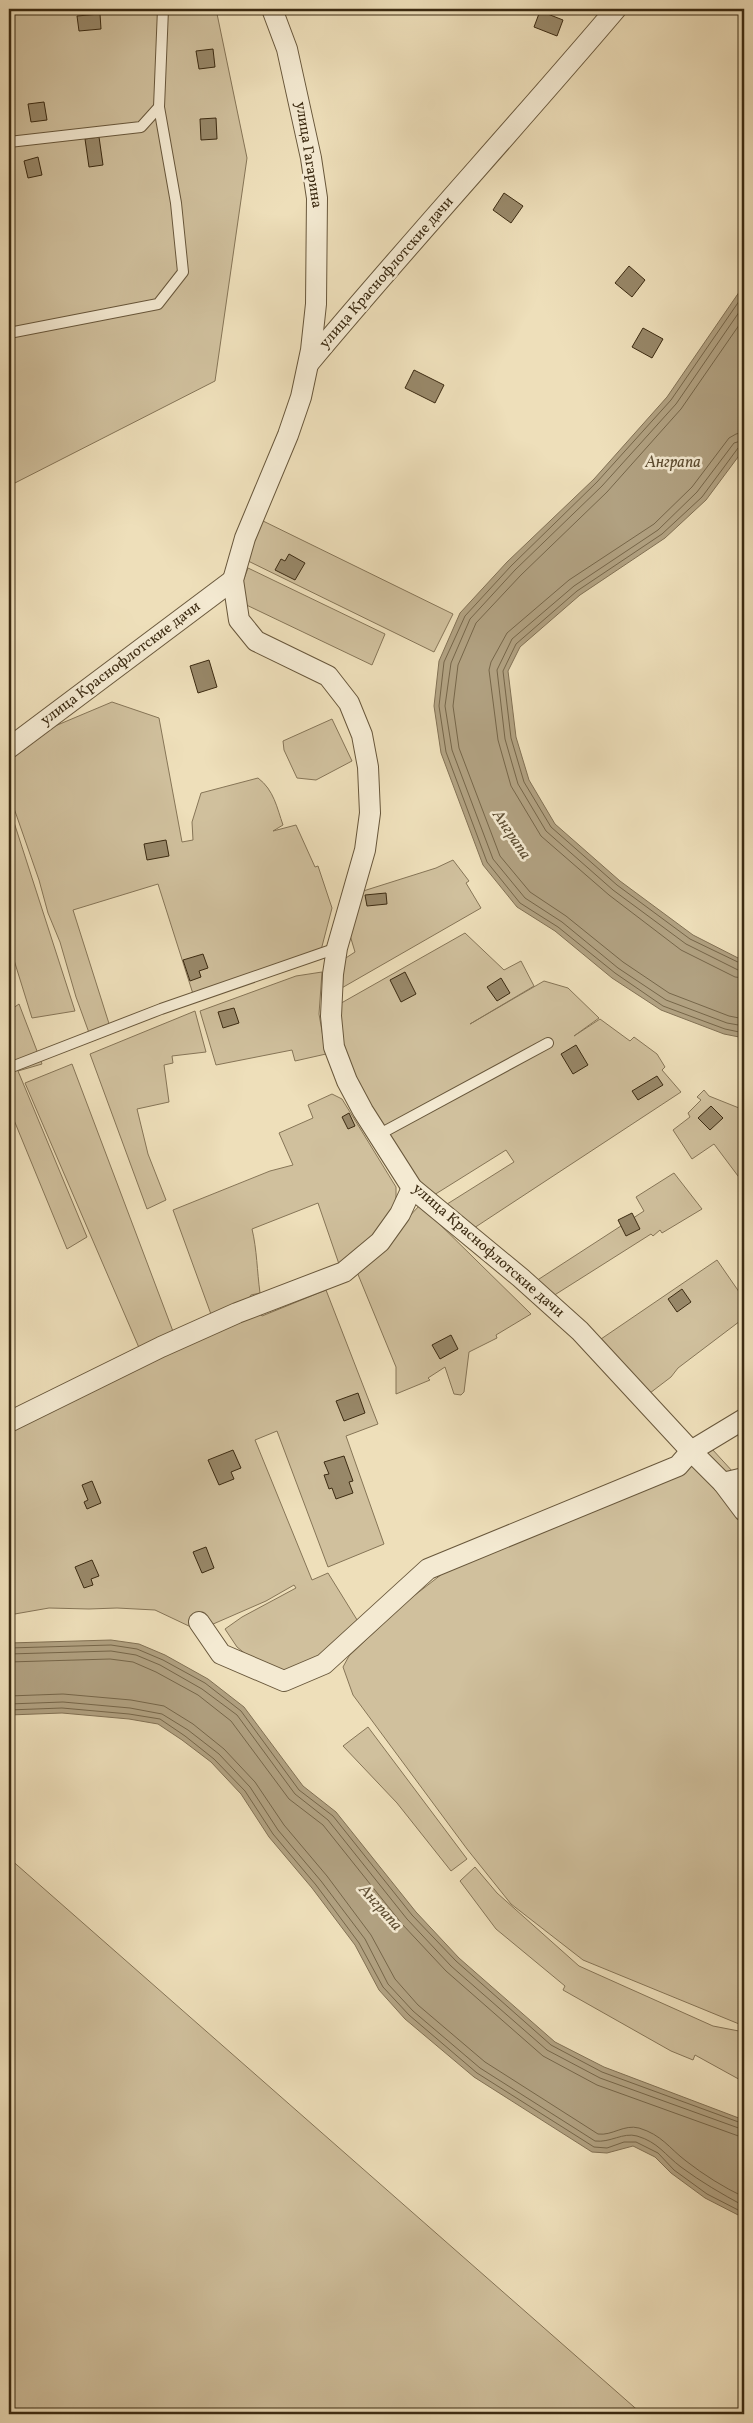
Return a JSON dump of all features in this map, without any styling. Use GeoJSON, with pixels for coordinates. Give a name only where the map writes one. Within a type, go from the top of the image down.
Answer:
{"type":"FeatureCollection","features":[{"type":"Feature","properties":{"kind":"street","name":"улица Гагарина"},"geometry":{"type":"LineString","coordinates":[[272,9],[287,49],[300,101],[317,198],[316,304],[308,364]]}},
{"type":"Feature","properties":{"kind":"street","name":"улица Краснофлотские дачи"},"geometry":{"type":"LineString","coordinates":[[616,9],[479,169],[392,263],[308,364],[301,397],[288,435],[245,538],[233,580],[239,620],[256,642],[328,676],[349,703],[362,735],[368,768],[370,813],[365,850],[337,948],[333,974],[331,1016],[334,1047],[347,1081],[378,1135],[412,1188],[521,1278],[580,1331],[723,1483],[744,1511]]}},
{"type":"Feature","properties":{"kind":"street","name":"улица Краснофлотские дачи"},"geometry":{"type":"LineString","coordinates":[[9,748],[233,580]]}},
{"type":"Feature","properties":{"kind":"street"},"geometry":{"type":"LineString","coordinates":[[9,1422],[161,1346],[237,1313],[344,1272],[380,1242],[400,1214],[412,1188]]}},
{"type":"Feature","properties":{"kind":"street"},"geometry":{"type":"LineString","coordinates":[[199,1622],[221,1654],[284,1681],[324,1664],[428,1569],[678,1466],[691,1451],[744,1419]]}},
{"type":"Feature","properties":{"kind":"street"},"geometry":{"type":"LineString","coordinates":[[723,1483],[744,1478]]}},
{"type":"Feature","properties":{"kind":"lane"},"geometry":{"type":"LineString","coordinates":[[9,333],[158,304],[183,272],[176,203],[159,107],[163,9]]}},
{"type":"Feature","properties":{"kind":"lane"},"geometry":{"type":"LineString","coordinates":[[9,142],[141,127],[159,107]]}},
{"type":"Feature","properties":{"kind":"lane"},"geometry":{"type":"LineString","coordinates":[[9,1068],[161,1009],[337,948]]}},
{"type":"Feature","properties":{"kind":"lane"},"geometry":{"type":"LineString","coordinates":[[378,1135],[548,1043]]}},
{"type":"Feature","properties":{"kind":"shaded area"},"geometry":{"type":"Polygon","coordinates":[[[9,9],[216,9],[247,158],[215,381],[9,486],[9,9]]]}},
{"type":"Feature","properties":{"kind":"shaded area"},"geometry":{"type":"Polygon","coordinates":[[[259,519],[453,614],[434,652],[242,558],[259,519]]]}},
{"type":"Feature","properties":{"kind":"shaded area"},"geometry":{"type":"Polygon","coordinates":[[[248,568],[385,634],[372,665],[236,600],[248,568]]]}},
{"type":"Feature","properties":{"kind":"shaded area"},"geometry":{"type":"Polygon","coordinates":[[[112,702],[159,718],[182,842],[193,840],[192,822],[201,793],[258,778],[268,788],[277,806],[283,825],[273,831],[296,825],[315,867],[318,866],[332,908],[320,954],[194,997],[158,884],[73,910],[112,1033],[92,1041],[9,794],[9,762],[36,734],[112,702]]]}},
{"type":"Feature","properties":{"kind":"shaded area"},"geometry":{"type":"Polygon","coordinates":[[[332,719],[352,761],[316,780],[297,778],[284,750],[283,741],[332,719]]]}},
{"type":"Feature","properties":{"kind":"shaded area"},"geometry":{"type":"Polygon","coordinates":[[[11,813],[75,1011],[32,1018],[9,944],[9,814],[11,813]]]}},
{"type":"Feature","properties":{"kind":"shaded area"},"geometry":{"type":"Polygon","coordinates":[[[453,860],[469,881],[466,883],[481,908],[333,993],[338,963],[355,952],[349,932],[360,892],[436,868],[453,860]]]}},
{"type":"Feature","properties":{"kind":"shaded area"},"geometry":{"type":"Polygon","coordinates":[[[465,933],[504,970],[521,961],[534,986],[470,1024],[544,981],[568,988],[599,1018],[574,1036],[600,1019],[630,1041],[634,1037],[657,1054],[665,1067],[662,1070],[681,1092],[471,1230],[444,1206],[514,1162],[506,1150],[434,1195],[416,1179],[346,1073],[336,1006],[465,933]]]}},
{"type":"Feature","properties":{"kind":"shaded area"},"geometry":{"type":"Polygon","coordinates":[[[322,972],[319,1014],[326,1054],[295,1061],[292,1050],[216,1065],[200,1011],[296,976],[322,972]]]}},
{"type":"Feature","properties":{"kind":"shaded area"},"geometry":{"type":"Polygon","coordinates":[[[19,1004],[42,1064],[18,1071],[87,1237],[67,1249],[9,1108],[9,1011],[19,1004]]]}},
{"type":"Feature","properties":{"kind":"shaded area"},"geometry":{"type":"Polygon","coordinates":[[[195,1011],[206,1052],[172,1056],[173,1063],[164,1065],[169,1102],[137,1109],[148,1154],[166,1200],[147,1209],[90,1054],[195,1011]]]}},
{"type":"Feature","properties":{"kind":"shaded area"},"geometry":{"type":"Polygon","coordinates":[[[72,1064],[174,1334],[140,1350],[25,1083],[72,1064]]]}},
{"type":"Feature","properties":{"kind":"shaded area"},"geometry":{"type":"Polygon","coordinates":[[[704,1090],[709,1096],[744,1110],[744,1184],[714,1144],[692,1159],[673,1130],[690,1117],[688,1113],[701,1100],[697,1097],[704,1090]]]}},
{"type":"Feature","properties":{"kind":"shaded area"},"geometry":{"type":"Polygon","coordinates":[[[332,1094],[342,1099],[396,1187],[395,1209],[378,1234],[340,1267],[318,1203],[252,1229],[260,1293],[251,1295],[246,1303],[212,1317],[173,1210],[270,1171],[293,1165],[279,1133],[313,1118],[308,1105],[332,1094]]]}},
{"type":"Feature","properties":{"kind":"shaded area"},"geometry":{"type":"Polygon","coordinates":[[[674,1173],[702,1209],[662,1233],[660,1230],[653,1236],[651,1234],[553,1296],[536,1281],[644,1211],[636,1197],[674,1173]]]}},
{"type":"Feature","properties":{"kind":"shaded area"},"geometry":{"type":"Polygon","coordinates":[[[420,1205],[531,1314],[496,1335],[497,1338],[469,1352],[464,1392],[461,1395],[454,1394],[445,1367],[428,1378],[430,1380],[396,1394],[396,1367],[357,1272],[420,1205]]]}},
{"type":"Feature","properties":{"kind":"shaded area"},"geometry":{"type":"Polygon","coordinates":[[[717,1260],[744,1299],[744,1318],[678,1368],[671,1377],[650,1393],[625,1372],[601,1339],[717,1260]]]}},
{"type":"Feature","properties":{"kind":"shaded area"},"geometry":{"type":"Polygon","coordinates":[[[326,1290],[378,1424],[346,1436],[384,1544],[328,1567],[277,1431],[255,1440],[312,1580],[328,1573],[359,1623],[330,1664],[269,1673],[237,1647],[225,1629],[242,1617],[296,1588],[294,1585],[266,1601],[204,1628],[191,1627],[155,1610],[49,1608],[9,1615],[9,1428],[150,1358],[259,1313],[262,1316],[326,1290]]]}},
{"type":"Feature","properties":{"kind":"shaded area"},"geometry":{"type":"Polygon","coordinates":[[[712,1449],[744,1484],[744,2026],[583,1960],[511,1904],[467,1849],[353,1695],[343,1667],[349,1656],[406,1602],[442,1574],[676,1475],[712,1449]]]}},
{"type":"Feature","properties":{"kind":"shaded area"},"geometry":{"type":"Polygon","coordinates":[[[368,1727],[467,1859],[451,1871],[397,1803],[343,1746],[368,1727]]]}},
{"type":"Feature","properties":{"kind":"shaded area"},"geometry":{"type":"Polygon","coordinates":[[[9,1858],[642,2414],[9,2414],[9,1858]]]}},
{"type":"Feature","properties":{"kind":"shaded area"},"geometry":{"type":"Polygon","coordinates":[[[475,1867],[497,1893],[579,1966],[713,2026],[744,2032],[744,2082],[695,2055],[693,2060],[671,2051],[563,1990],[565,1986],[496,1929],[460,1881],[475,1867]]]}},
{"type":"Feature","properties":{"kind":"water","name":"Анграпа"},"geometry":{"type":"Polygon","coordinates":[[[744,285],[744,449],[706,500],[665,538],[580,595],[520,647],[508,671],[516,737],[529,780],[555,824],[620,881],[693,935],[744,961],[744,1038],[724,1034],[661,1010],[612,978],[555,931],[517,907],[483,865],[441,753],[434,706],[439,661],[460,613],[507,562],[594,479],[667,397],[744,285]]]}},
{"type":"Feature","properties":{"kind":"water","name":"Анграпа"},"geometry":{"type":"Polygon","coordinates":[[[111,1640],[139,1644],[165,1655],[208,1679],[244,1707],[303,1786],[336,1812],[416,1912],[459,1958],[555,2042],[604,2067],[744,2120],[744,2218],[705,2198],[671,2173],[655,2157],[633,2146],[607,2153],[592,2152],[474,2077],[405,2019],[379,1990],[355,1945],[312,1888],[269,1837],[241,1794],[211,1762],[182,1740],[158,1724],[129,1719],[62,1713],[9,1715],[9,1643],[111,1640]]]}},
{"type":"Feature","properties":{"kind":"building"},"geometry":{"type":"Polygon","coordinates":[[[540,11],[563,20],[557,36],[534,27],[540,11]]]}},
{"type":"Feature","properties":{"kind":"building"},"geometry":{"type":"Polygon","coordinates":[[[100,14],[101,29],[79,31],[77,16],[100,14]]]}},
{"type":"Feature","properties":{"kind":"building"},"geometry":{"type":"Polygon","coordinates":[[[213,49],[215,67],[199,69],[196,51],[213,49]]]}},
{"type":"Feature","properties":{"kind":"building"},"geometry":{"type":"Polygon","coordinates":[[[44,102],[47,120],[31,122],[28,104],[44,102]]]}},
{"type":"Feature","properties":{"kind":"building"},"geometry":{"type":"Polygon","coordinates":[[[216,118],[217,139],[201,140],[200,119],[216,118]]]}},
{"type":"Feature","properties":{"kind":"building"},"geometry":{"type":"Polygon","coordinates":[[[99,137],[103,165],[89,167],[85,139],[99,137]]]}},
{"type":"Feature","properties":{"kind":"building"},"geometry":{"type":"Polygon","coordinates":[[[38,157],[42,175],[28,178],[24,161],[38,157]]]}},
{"type":"Feature","properties":{"kind":"building"},"geometry":{"type":"Polygon","coordinates":[[[504,193],[523,206],[511,223],[493,210],[504,193]]]}},
{"type":"Feature","properties":{"kind":"building"},"geometry":{"type":"Polygon","coordinates":[[[629,266],[645,280],[632,297],[615,283],[629,266]]]}},
{"type":"Feature","properties":{"kind":"building"},"geometry":{"type":"Polygon","coordinates":[[[643,328],[663,339],[652,358],[632,347],[643,328]]]}},
{"type":"Feature","properties":{"kind":"building"},"geometry":{"type":"Polygon","coordinates":[[[414,370],[444,385],[435,403],[405,388],[414,370]]]}},
{"type":"Feature","properties":{"kind":"building"},"geometry":{"type":"Polygon","coordinates":[[[289,554],[305,563],[295,580],[275,570],[281,559],[285,561],[289,554]]]}},
{"type":"Feature","properties":{"kind":"building"},"geometry":{"type":"Polygon","coordinates":[[[209,660],[217,687],[198,693],[190,666],[209,660]]]}},
{"type":"Feature","properties":{"kind":"building"},"geometry":{"type":"Polygon","coordinates":[[[166,840],[169,856],[147,860],[144,844],[166,840]]]}},
{"type":"Feature","properties":{"kind":"building"},"geometry":{"type":"Polygon","coordinates":[[[386,893],[387,904],[367,906],[365,895],[386,893]]]}},
{"type":"Feature","properties":{"kind":"building"},"geometry":{"type":"Polygon","coordinates":[[[203,954],[208,968],[199,971],[201,977],[190,981],[183,960],[203,954]]]}},
{"type":"Feature","properties":{"kind":"building"},"geometry":{"type":"Polygon","coordinates":[[[405,972],[416,994],[401,1002],[390,980],[405,972]]]}},
{"type":"Feature","properties":{"kind":"building"},"geometry":{"type":"Polygon","coordinates":[[[501,978],[510,993],[497,1001],[487,987],[501,978]]]}},
{"type":"Feature","properties":{"kind":"building"},"geometry":{"type":"Polygon","coordinates":[[[234,1008],[239,1023],[223,1028],[218,1012],[234,1008]]]}},
{"type":"Feature","properties":{"kind":"building"},"geometry":{"type":"Polygon","coordinates":[[[576,1045],[588,1065],[573,1074],[561,1054],[576,1045]]]}},
{"type":"Feature","properties":{"kind":"building"},"geometry":{"type":"Polygon","coordinates":[[[657,1076],[663,1085],[638,1100],[632,1091],[657,1076]]]}},
{"type":"Feature","properties":{"kind":"building"},"geometry":{"type":"Polygon","coordinates":[[[711,1106],[723,1118],[710,1130],[698,1118],[711,1106]]]}},
{"type":"Feature","properties":{"kind":"building"},"geometry":{"type":"Polygon","coordinates":[[[349,1113],[355,1126],[348,1129],[342,1117],[349,1113]]]}},
{"type":"Feature","properties":{"kind":"building"},"geometry":{"type":"Polygon","coordinates":[[[632,1213],[640,1229],[626,1236],[618,1220],[632,1213]]]}},
{"type":"Feature","properties":{"kind":"building"},"geometry":{"type":"Polygon","coordinates":[[[682,1289],[691,1302],[677,1312],[668,1299],[682,1289]]]}},
{"type":"Feature","properties":{"kind":"building"},"geometry":{"type":"Polygon","coordinates":[[[451,1335],[458,1349],[440,1359],[432,1345],[451,1335]]]}},
{"type":"Feature","properties":{"kind":"building"},"geometry":{"type":"Polygon","coordinates":[[[358,1393],[365,1413],[344,1421],[336,1401],[358,1393]]]}},
{"type":"Feature","properties":{"kind":"building"},"geometry":{"type":"Polygon","coordinates":[[[233,1450],[241,1468],[231,1472],[234,1479],[219,1485],[208,1460],[233,1450]]]}},
{"type":"Feature","properties":{"kind":"building"},"geometry":{"type":"Polygon","coordinates":[[[344,1456],[353,1481],[349,1482],[353,1493],[336,1499],[332,1488],[329,1489],[324,1475],[329,1474],[324,1462],[344,1456]]]}},
{"type":"Feature","properties":{"kind":"building"},"geometry":{"type":"Polygon","coordinates":[[[92,1481],[101,1503],[87,1509],[84,1502],[88,1500],[82,1485],[92,1481]]]}},
{"type":"Feature","properties":{"kind":"building"},"geometry":{"type":"Polygon","coordinates":[[[206,1547],[214,1568],[202,1573],[193,1552],[206,1547]]]}},
{"type":"Feature","properties":{"kind":"building"},"geometry":{"type":"Polygon","coordinates":[[[92,1560],[99,1576],[91,1579],[93,1585],[84,1588],[75,1567],[92,1560]]]}}]}
